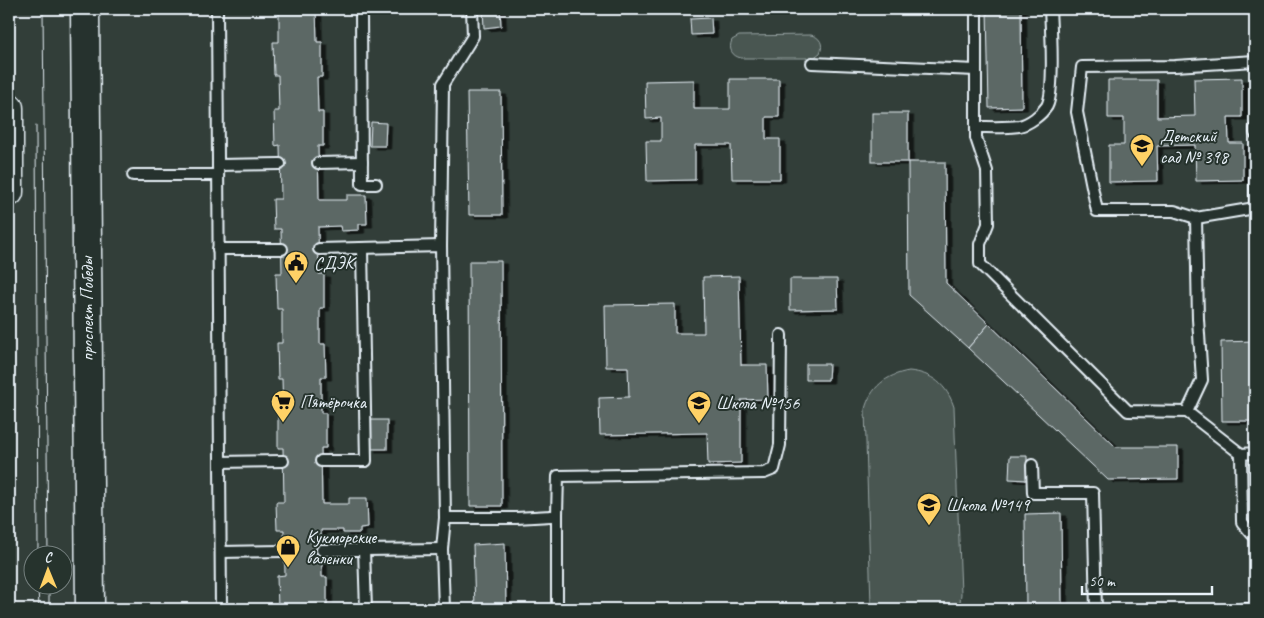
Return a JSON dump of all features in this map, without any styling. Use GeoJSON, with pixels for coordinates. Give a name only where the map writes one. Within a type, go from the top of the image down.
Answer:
{"type":"FeatureCollection","features":[{"type":"Feature","properties":{"kind":"main road","name":"проспект Победы"},"geometry":{"type":"LineString","coordinates":[[85,9],[90,609]]}},
{"type":"Feature","properties":{"kind":"main road"},"geometry":{"type":"LineString","coordinates":[[9,108],[9,192]]}},
{"type":"Feature","properties":{"kind":"lane"},"geometry":{"type":"LineString","coordinates":[[217,9],[221,609]]}},
{"type":"Feature","properties":{"kind":"lane"},"geometry":{"type":"LineString","coordinates":[[361,9],[362,184],[376,184]]}},
{"type":"Feature","properties":{"kind":"lane"},"geometry":{"type":"LineString","coordinates":[[444,609],[442,549],[445,518],[441,246],[443,84],[473,36],[472,9]]}},
{"type":"Feature","properties":{"kind":"lane"},"geometry":{"type":"LineString","coordinates":[[976,9],[976,138],[987,172],[988,224],[980,244],[980,264],[1128,411],[1187,412],[1241,454],[1255,453]]}},
{"type":"Feature","properties":{"kind":"lane"},"geometry":{"type":"LineString","coordinates":[[976,127],[1019,126],[1031,121],[1047,106],[1051,73],[1050,9]]}},
{"type":"Feature","properties":{"kind":"lane"},"geometry":{"type":"LineString","coordinates":[[1255,61],[1175,66],[1082,67],[1078,112],[1097,211],[1174,211],[1196,218],[1255,208],[1255,156]]}},
{"type":"Feature","properties":{"kind":"lane"},"geometry":{"type":"LineString","coordinates":[[812,63],[976,70]]}},
{"type":"Feature","properties":{"kind":"lane"},"geometry":{"type":"LineString","coordinates":[[1255,128],[1255,133]]}},
{"type":"Feature","properties":{"kind":"lane"},"geometry":{"type":"LineString","coordinates":[[318,163],[362,162]]}},
{"type":"Feature","properties":{"kind":"lane"},"geometry":{"type":"LineString","coordinates":[[132,175],[280,164]]}},
{"type":"Feature","properties":{"kind":"lane"},"geometry":{"type":"LineString","coordinates":[[1187,412],[1202,380],[1198,319],[1196,218]]}},
{"type":"Feature","properties":{"kind":"lane"},"geometry":{"type":"LineString","coordinates":[[319,249],[441,246]]}},
{"type":"Feature","properties":{"kind":"lane"},"geometry":{"type":"LineString","coordinates":[[218,249],[282,249]]}},
{"type":"Feature","properties":{"kind":"lane"},"geometry":{"type":"LineString","coordinates":[[321,461],[366,461],[362,249]]}},
{"type":"Feature","properties":{"kind":"lane"},"geometry":{"type":"LineString","coordinates":[[557,609],[558,476],[764,473],[774,469],[780,445],[781,335]]}},
{"type":"Feature","properties":{"kind":"lane"},"geometry":{"type":"LineString","coordinates":[[1241,454],[1242,522],[1252,534],[1255,534]]}},
{"type":"Feature","properties":{"kind":"lane"},"geometry":{"type":"LineString","coordinates":[[220,462],[283,461]]}},
{"type":"Feature","properties":{"kind":"lane"},"geometry":{"type":"LineString","coordinates":[[1032,465],[1033,493],[1093,493],[1096,609]]}},
{"type":"Feature","properties":{"kind":"lane"},"geometry":{"type":"LineString","coordinates":[[445,518],[516,518],[557,514]]}},
{"type":"Feature","properties":{"kind":"lane"},"geometry":{"type":"LineString","coordinates":[[322,550],[442,549]]}},
{"type":"Feature","properties":{"kind":"lane"},"geometry":{"type":"LineString","coordinates":[[364,550],[366,609]]}},
{"type":"Feature","properties":{"kind":"lane"},"geometry":{"type":"LineString","coordinates":[[221,552],[284,551]]}},
{"type":"Feature","properties":{"kind":"lane"},"geometry":{"type":"LineString","coordinates":[[1242,609],[1255,609]]}},
{"type":"Feature","properties":{"kind":"shaded area"},"geometry":{"type":"Polygon","coordinates":[[[811,35],[819,39],[822,47],[820,53],[813,58],[741,58],[735,56],[731,49],[732,40],[739,36],[811,35]]]}},
{"type":"Feature","properties":{"kind":"shaded area"},"geometry":{"type":"Polygon","coordinates":[[[909,371],[932,377],[943,386],[954,407],[961,594],[959,609],[872,609],[871,606],[865,409],[875,388],[893,376],[909,371]]]}},
{"type":"Feature","properties":{"kind":"building"},"geometry":{"type":"Polygon","coordinates":[[[279,9],[316,9],[317,42],[322,42],[322,77],[317,77],[318,112],[323,112],[323,146],[318,146],[319,200],[347,200],[347,195],[366,195],[367,224],[359,224],[359,230],[341,231],[340,226],[318,227],[319,274],[324,274],[324,308],[320,308],[320,344],[325,344],[326,377],[321,377],[321,413],[326,413],[326,448],[321,448],[322,504],[349,504],[349,498],[367,498],[368,527],[360,528],[360,533],[343,533],[343,530],[321,530],[322,577],[327,577],[327,609],[278,609],[277,576],[285,575],[284,530],[277,530],[276,502],[284,502],[283,448],[278,448],[278,412],[283,412],[282,379],[278,379],[277,343],[282,343],[282,309],[277,309],[276,273],[282,273],[281,229],[274,229],[273,199],[281,199],[280,145],[275,146],[274,111],[279,111],[278,75],[274,75],[273,42],[279,42],[279,9]]]}},
{"type":"Feature","properties":{"kind":"building"},"geometry":{"type":"Polygon","coordinates":[[[483,9],[500,9],[501,26],[484,28],[483,9]]]}},
{"type":"Feature","properties":{"kind":"building"},"geometry":{"type":"Polygon","coordinates":[[[987,9],[1021,9],[1022,107],[989,108],[987,9]]]}},
{"type":"Feature","properties":{"kind":"building"},"geometry":{"type":"Polygon","coordinates":[[[711,18],[712,34],[691,35],[690,19],[711,18]]]}},
{"type":"Feature","properties":{"kind":"building"},"geometry":{"type":"Polygon","coordinates":[[[1242,78],[1242,117],[1228,117],[1229,143],[1243,143],[1243,180],[1196,181],[1195,145],[1157,146],[1158,181],[1109,182],[1109,145],[1124,145],[1124,118],[1108,118],[1108,80],[1157,80],[1157,117],[1195,116],[1194,79],[1242,78]]]}},
{"type":"Feature","properties":{"kind":"building"},"geometry":{"type":"Polygon","coordinates":[[[730,79],[779,79],[779,117],[766,117],[766,139],[780,139],[780,179],[732,179],[731,145],[695,145],[695,180],[647,181],[646,141],[661,141],[661,118],[646,119],[645,81],[694,80],[694,109],[730,109],[730,79]]]}},
{"type":"Feature","properties":{"kind":"building"},"geometry":{"type":"Polygon","coordinates":[[[467,92],[501,92],[502,215],[469,215],[467,92]]]}},
{"type":"Feature","properties":{"kind":"building"},"geometry":{"type":"Polygon","coordinates":[[[872,113],[908,113],[908,162],[872,162],[872,113]]]}},
{"type":"Feature","properties":{"kind":"building"},"geometry":{"type":"Polygon","coordinates":[[[371,122],[386,123],[385,146],[370,146],[371,122]]]}},
{"type":"Feature","properties":{"kind":"building"},"geometry":{"type":"Polygon","coordinates":[[[908,162],[945,162],[946,283],[989,324],[968,348],[909,295],[908,162]]]}},
{"type":"Feature","properties":{"kind":"building"},"geometry":{"type":"Polygon","coordinates":[[[469,261],[501,261],[502,506],[470,506],[469,261]]]}},
{"type":"Feature","properties":{"kind":"building"},"geometry":{"type":"Polygon","coordinates":[[[739,276],[741,365],[767,365],[768,399],[741,400],[741,463],[708,464],[707,433],[600,435],[599,398],[629,397],[628,367],[606,367],[605,305],[675,304],[675,333],[704,333],[703,277],[739,276]]]}},
{"type":"Feature","properties":{"kind":"building"},"geometry":{"type":"Polygon","coordinates":[[[790,279],[837,279],[838,309],[790,310],[790,279]]]}},
{"type":"Feature","properties":{"kind":"building"},"geometry":{"type":"Polygon","coordinates":[[[989,324],[1116,447],[1178,447],[1178,479],[1108,480],[968,348],[989,324]]]}},
{"type":"Feature","properties":{"kind":"building"},"geometry":{"type":"Polygon","coordinates":[[[1255,341],[1255,421],[1222,421],[1221,342],[1255,341]]]}},
{"type":"Feature","properties":{"kind":"building"},"geometry":{"type":"Polygon","coordinates":[[[806,364],[829,364],[828,380],[806,380],[806,364]]]}},
{"type":"Feature","properties":{"kind":"building"},"geometry":{"type":"Polygon","coordinates":[[[370,420],[387,420],[387,449],[370,449],[370,420]]]}},
{"type":"Feature","properties":{"kind":"building"},"geometry":{"type":"Polygon","coordinates":[[[1010,456],[1027,456],[1027,480],[1009,479],[1010,456]]]}},
{"type":"Feature","properties":{"kind":"building"},"geometry":{"type":"Polygon","coordinates":[[[1061,513],[1062,609],[1026,609],[1025,514],[1061,513]]]}},
{"type":"Feature","properties":{"kind":"building"},"geometry":{"type":"Polygon","coordinates":[[[505,543],[506,609],[475,609],[473,545],[505,543]]]}},
{"type":"Feature","properties":{"kind":"tram line"},"geometry":{"type":"LineString","coordinates":[[43,9],[48,546]]}},
{"type":"Feature","properties":{"kind":"tram line"},"geometry":{"type":"LineString","coordinates":[[36,126],[38,546]]}},
{"type":"Feature","properties":{"kind":"tram line"},"geometry":{"type":"LineString","coordinates":[[38,596],[39,609]]}},
{"type":"Feature","properties":{"kind":"tram line"},"geometry":{"type":"LineString","coordinates":[[49,596],[49,609]]}},
{"type":"Feature","properties":{"kind":"place","name":"Детский сад № 398"},"geometry":{"type":"Point","coordinates":[1142,167]}},
{"type":"Feature","properties":{"kind":"place","name":"СДЭК"},"geometry":{"type":"Point","coordinates":[296,284]}},
{"type":"Feature","properties":{"kind":"place","name":"Пятёрочка"},"geometry":{"type":"Point","coordinates":[283,423]}},
{"type":"Feature","properties":{"kind":"place","name":"Школа №156"},"geometry":{"type":"Point","coordinates":[699,424]}},
{"type":"Feature","properties":{"kind":"place","name":"Школа №149"},"geometry":{"type":"Point","coordinates":[929,526]}},
{"type":"Feature","properties":{"kind":"place","name":"Кукморские валенки"},"geometry":{"type":"Point","coordinates":[288,568]}}]}
